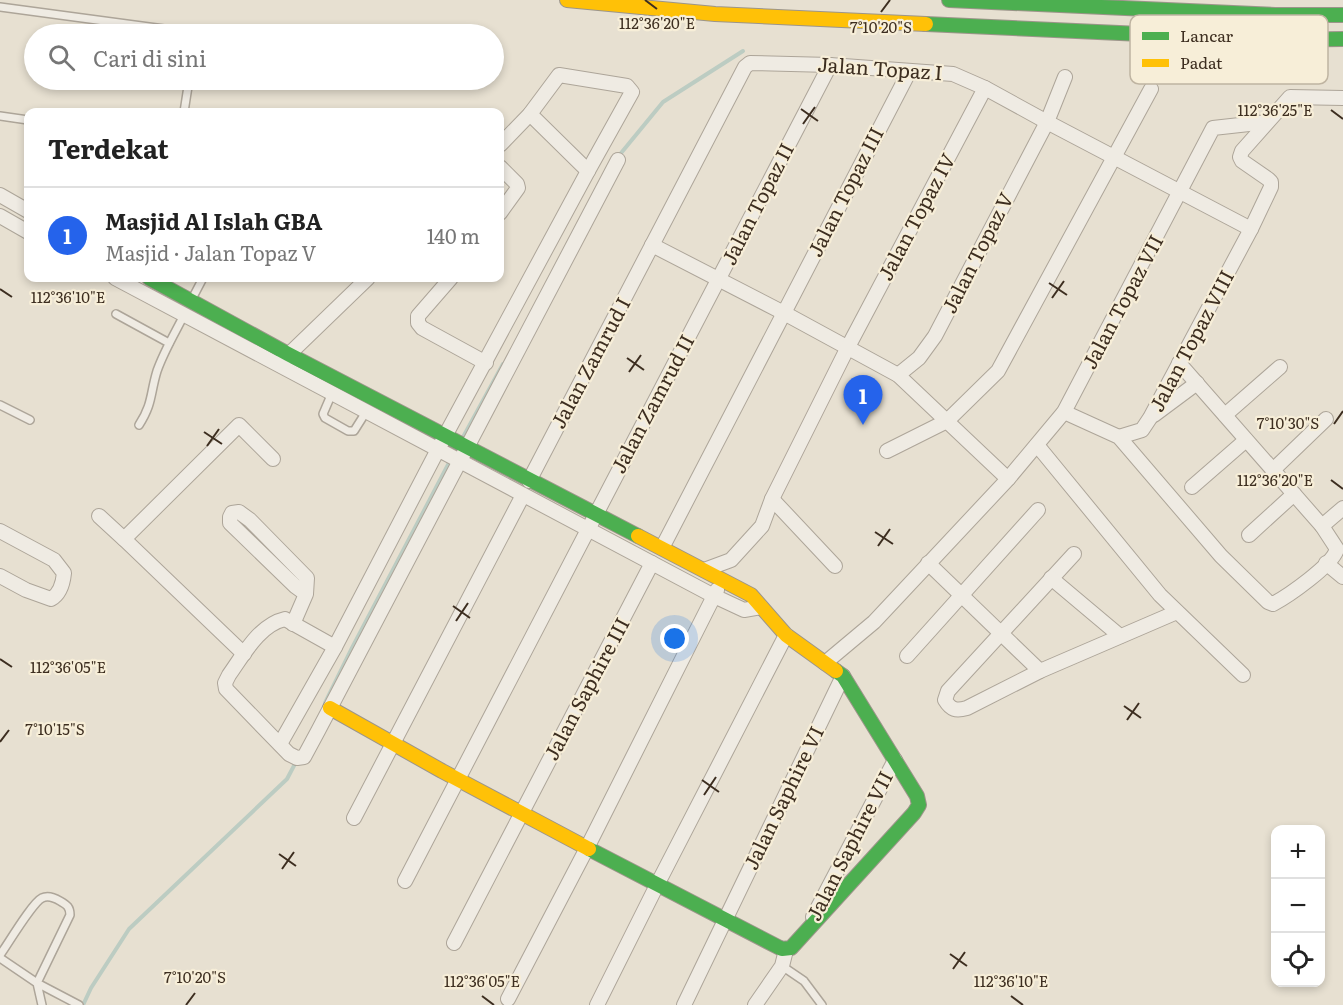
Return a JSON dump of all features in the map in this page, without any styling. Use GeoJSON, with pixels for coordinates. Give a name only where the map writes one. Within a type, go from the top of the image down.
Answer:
{"type":"FeatureCollection","features":[{"type":"Feature","properties":{"kind":"main road"},"geometry":{"type":"LineString","coordinates":[[567,0],[739,15],[1130,33]]}},
{"type":"Feature","properties":{"kind":"main road"},"geometry":{"type":"LineString","coordinates":[[949,0],[1275,15],[1343,15]]}},
{"type":"Feature","properties":{"kind":"main road"},"geometry":{"type":"LineString","coordinates":[[157,282],[288,354],[751,595],[786,635],[843,676],[917,796],[919,805],[805,932],[786,950],[521,814],[330,708]]}},
{"type":"Feature","properties":{"kind":"street","name":"Jalan Topaz I"},"geometry":{"type":"LineString","coordinates":[[652,245],[745,67],[757,62],[953,74],[985,88],[1047,123],[1251,229]]}},
{"type":"Feature","properties":{"kind":"street","name":"Jalan Topaz II"},"geometry":{"type":"LineString","coordinates":[[720,279],[830,65]]}},
{"type":"Feature","properties":{"kind":"street","name":"Jalan Topaz III"},"geometry":{"type":"LineString","coordinates":[[662,548],[909,72]]}},
{"type":"Feature","properties":{"kind":"street"},"geometry":{"type":"LineString","coordinates":[[335,647],[285,619],[271,623],[244,654],[229,675],[225,686],[279,744],[297,758],[304,757],[330,708],[449,456],[503,353],[588,171],[632,92],[629,87],[559,75],[530,114],[504,141]]}},
{"type":"Feature","properties":{"kind":"street","name":"Jalan Topaz V"},"geometry":{"type":"LineString","coordinates":[[898,375],[919,358],[935,336],[1047,123],[1065,77]]}},
{"type":"Feature","properties":{"kind":"street","name":"Jalan Topaz IV"},"geometry":{"type":"LineString","coordinates":[[704,570],[731,560],[762,526],[772,499],[848,347],[985,88]]}},
{"type":"Feature","properties":{"kind":"street"},"geometry":{"type":"LineString","coordinates":[[887,451],[947,421],[998,371],[1152,89]]}},
{"type":"Feature","properties":{"kind":"street"},"geometry":{"type":"LineString","coordinates":[[1267,122],[1290,97],[1343,98]]}},
{"type":"Feature","properties":{"kind":"street"},"geometry":{"type":"LineString","coordinates":[[530,114],[588,171]]}},
{"type":"Feature","properties":{"kind":"street","name":"Jalan Topaz VII"},"geometry":{"type":"LineString","coordinates":[[825,663],[874,622],[1008,479],[1064,412],[1214,128],[1267,122]]}},
{"type":"Feature","properties":{"kind":"street","name":"Jalan Topaz VIII"},"geometry":{"type":"LineString","coordinates":[[1119,437],[1142,430],[1150,418],[1271,187],[1271,182],[1242,161],[1240,157],[1242,151],[1267,122]]}},
{"type":"Feature","properties":{"kind":"street"},"geometry":{"type":"LineString","coordinates":[[279,744],[449,456],[486,363],[503,353],[618,160]]}},
{"type":"Feature","properties":{"kind":"street"},"geometry":{"type":"LineString","coordinates":[[504,172],[517,184],[518,188],[504,207]]}},
{"type":"Feature","properties":{"kind":"street"},"geometry":{"type":"LineString","coordinates":[[0,195],[24,209]]}},
{"type":"Feature","properties":{"kind":"street"},"geometry":{"type":"LineString","coordinates":[[0,216],[24,230]]}},
{"type":"Feature","properties":{"kind":"street"},"geometry":{"type":"LineString","coordinates":[[652,245],[784,312],[898,375],[1008,479]]}},
{"type":"Feature","properties":{"kind":"street","name":"Jalan Zamrud I"},"geometry":{"type":"LineString","coordinates":[[530,481],[652,245]]}},
{"type":"Feature","properties":{"kind":"street","name":"Jalan Zamrud II"},"geometry":{"type":"LineString","coordinates":[[405,881],[589,530],[595,514],[720,279]]}},
{"type":"Feature","properties":{"kind":"street"},"geometry":{"type":"LineString","coordinates":[[124,282],[714,596],[744,610],[761,607]]}},
{"type":"Feature","properties":{"kind":"street"},"geometry":{"type":"LineString","coordinates":[[278,364],[364,282]]}},
{"type":"Feature","properties":{"kind":"street"},"geometry":{"type":"LineString","coordinates":[[445,282],[418,315],[418,323],[422,328],[486,363]]}},
{"type":"Feature","properties":{"kind":"street"},"geometry":{"type":"LineString","coordinates":[[1064,412],[1119,437],[1221,556],[1268,602],[1273,604],[1287,597],[1334,557],[1337,549],[1322,526],[1179,363]]}},
{"type":"Feature","properties":{"kind":"street"},"geometry":{"type":"LineString","coordinates":[[1224,415],[1280,367]]}},
{"type":"Feature","properties":{"kind":"street"},"geometry":{"type":"LineString","coordinates":[[1150,418],[1197,383]]}},
{"type":"Feature","properties":{"kind":"street"},"geometry":{"type":"LineString","coordinates":[[1273,470],[1326,419]]}},
{"type":"Feature","properties":{"kind":"street"},"geometry":{"type":"LineString","coordinates":[[124,539],[239,425],[273,459]]}},
{"type":"Feature","properties":{"kind":"street"},"geometry":{"type":"LineString","coordinates":[[1192,487],[1246,440]]}},
{"type":"Feature","properties":{"kind":"street"},"geometry":{"type":"LineString","coordinates":[[1037,445],[1160,595],[1243,675]]}},
{"type":"Feature","properties":{"kind":"street"},"geometry":{"type":"LineString","coordinates":[[1249,535],[1294,494]]}},
{"type":"Feature","properties":{"kind":"street"},"geometry":{"type":"LineString","coordinates":[[354,818],[523,495]]}},
{"type":"Feature","properties":{"kind":"street"},"geometry":{"type":"LineString","coordinates":[[772,499],[835,566]]}},
{"type":"Feature","properties":{"kind":"street"},"geometry":{"type":"LineString","coordinates":[[1322,526],[1343,508]]}},
{"type":"Feature","properties":{"kind":"street"},"geometry":{"type":"LineString","coordinates":[[907,656],[1038,510]]}},
{"type":"Feature","properties":{"kind":"street"},"geometry":{"type":"LineString","coordinates":[[293,624],[306,594],[307,578],[250,520],[239,512],[232,513],[230,523],[306,594]]}},
{"type":"Feature","properties":{"kind":"street"},"geometry":{"type":"LineString","coordinates":[[99,516],[244,654]]}},
{"type":"Feature","properties":{"kind":"street"},"geometry":{"type":"LineString","coordinates":[[0,531],[54,560],[64,573],[56,597],[51,599],[26,590],[0,576]]}},
{"type":"Feature","properties":{"kind":"street"},"geometry":{"type":"LineString","coordinates":[[1074,554],[948,691],[945,700],[950,707],[958,711],[967,708],[1040,671],[1177,612]]}},
{"type":"Feature","properties":{"kind":"street","name":"Jalan Saphire III"},"geometry":{"type":"LineString","coordinates":[[454,943],[652,563]]}},
{"type":"Feature","properties":{"kind":"street"},"geometry":{"type":"LineString","coordinates":[[928,563],[1040,671]]}},
{"type":"Feature","properties":{"kind":"street"},"geometry":{"type":"LineString","coordinates":[[1326,563],[1343,577]]}},
{"type":"Feature","properties":{"kind":"street"},"geometry":{"type":"LineString","coordinates":[[1052,578],[1120,636]]}},
{"type":"Feature","properties":{"kind":"street"},"geometry":{"type":"LineString","coordinates":[[508,999],[722,580]]}},
{"type":"Feature","properties":{"kind":"street"},"geometry":{"type":"LineString","coordinates":[[597,1005],[786,635]]}},
{"type":"Feature","properties":{"kind":"street","name":"Jalan Saphire VI"},"geometry":{"type":"LineString","coordinates":[[684,1005],[843,676]]}},
{"type":"Feature","properties":{"kind":"street","name":"Jalan Saphire VII"},"geometry":{"type":"LineString","coordinates":[[805,932],[895,760]]}},
{"type":"Feature","properties":{"kind":"street"},"geometry":{"type":"LineString","coordinates":[[755,1005],[782,966],[786,950]]}},
{"type":"Feature","properties":{"kind":"lane"},"geometry":{"type":"LineString","coordinates":[[0,8],[121,24]]}},
{"type":"Feature","properties":{"kind":"lane"},"geometry":{"type":"LineString","coordinates":[[185,108],[187,90]]}},
{"type":"Feature","properties":{"kind":"lane"},"geometry":{"type":"LineString","coordinates":[[0,116],[24,119]]}},
{"type":"Feature","properties":{"kind":"lane"},"geometry":{"type":"LineString","coordinates":[[139,425],[148,410],[153,396],[153,383],[169,343],[201,282]]}},
{"type":"Feature","properties":{"kind":"lane"},"geometry":{"type":"LineString","coordinates":[[116,314],[169,343]]}},
{"type":"Feature","properties":{"kind":"lane"},"geometry":{"type":"LineString","coordinates":[[332,393],[322,414],[348,431],[354,430],[366,411]]}},
{"type":"Feature","properties":{"kind":"lane"},"geometry":{"type":"LineString","coordinates":[[0,405],[30,420]]}},
{"type":"Feature","properties":{"kind":"lane"},"geometry":{"type":"LineString","coordinates":[[42,1005],[37,983],[70,915],[67,905],[50,897],[42,898],[34,904],[0,956],[37,983],[79,1005]]}},
{"type":"Feature","properties":{"kind":"lane"},"geometry":{"type":"LineString","coordinates":[[782,966],[804,981],[822,1005]]}},
{"type":"Feature","properties":{"kind":"waterway"},"geometry":{"type":"LineString","coordinates":[[617,158],[663,102],[743,51]]}},
{"type":"Feature","properties":{"kind":"waterway"},"geometry":{"type":"LineString","coordinates":[[462,439],[503,364]]}},
{"type":"Feature","properties":{"kind":"waterway"},"geometry":{"type":"LineString","coordinates":[[325,703],[451,459]]}},
{"type":"Feature","properties":{"kind":"waterway"},"geometry":{"type":"LineString","coordinates":[[83,1005],[91,988],[129,929],[287,779],[297,760]]}},
{"type":"Feature","properties":{"kind":"traffic: fast"},"geometry":{"type":"LineString","coordinates":[[949,0],[1275,15],[1343,15]]}},
{"type":"Feature","properties":{"kind":"traffic: fast"},"geometry":{"type":"LineString","coordinates":[[926,24],[1130,33]]}},
{"type":"Feature","properties":{"kind":"traffic: fast"},"geometry":{"type":"LineString","coordinates":[[1328,39],[1343,39]]}},
{"type":"Feature","properties":{"kind":"traffic: fast"},"geometry":{"type":"LineString","coordinates":[[156,282],[288,354],[638,536]]}},
{"type":"Feature","properties":{"kind":"traffic: fast"},"geometry":{"type":"LineString","coordinates":[[589,849],[782,949],[791,948],[919,805],[917,796],[843,676],[836,671]]}},
{"type":"Feature","properties":{"kind":"traffic: slow"},"geometry":{"type":"LineString","coordinates":[[567,0],[715,14],[926,24]]}},
{"type":"Feature","properties":{"kind":"traffic: slow"},"geometry":{"type":"LineString","coordinates":[[638,536],[751,595],[786,635],[836,671]]}},
{"type":"Feature","properties":{"kind":"traffic: slow"},"geometry":{"type":"LineString","coordinates":[[330,708],[589,849]]}},
{"type":"Feature","properties":{"kind":"place","name":"Masjid Al Islah GBA"},"geometry":{"type":"Point","coordinates":[863,425]}}]}
